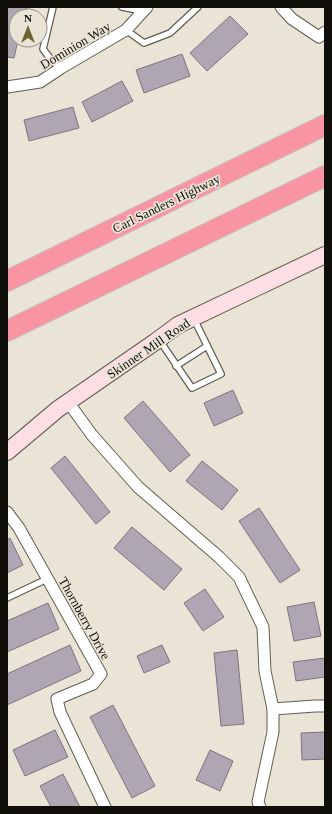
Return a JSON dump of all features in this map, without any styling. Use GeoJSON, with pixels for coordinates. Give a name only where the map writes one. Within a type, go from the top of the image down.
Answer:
{"type":"FeatureCollection","features":[{"type":"Feature","properties":{"kind":"highway","name":"Carl Sanders Highway"},"geometry":{"type":"LineString","coordinates":[[7,281],[325,125]]}},
{"type":"Feature","properties":{"kind":"highway"},"geometry":{"type":"LineString","coordinates":[[7,331],[325,176]]}},
{"type":"Feature","properties":{"kind":"street"},"geometry":{"type":"LineString","coordinates":[[281,7],[292,19],[322,35]]}},
{"type":"Feature","properties":{"kind":"street","name":"Dominion Way"},"geometry":{"type":"LineString","coordinates":[[7,87],[40,82],[126,30],[145,9]]}},
{"type":"Feature","properties":{"kind":"street","name":"Skinner Mill Road"},"geometry":{"type":"LineString","coordinates":[[7,452],[68,402],[178,325],[325,254]]}},
{"type":"Feature","properties":{"kind":"street"},"geometry":{"type":"LineString","coordinates":[[68,402],[92,435],[138,487],[214,553],[239,577],[264,627],[265,671],[273,709],[273,732],[258,802],[260,807]]}},
{"type":"Feature","properties":{"kind":"street","name":"Thornberry Drive"},"geometry":{"type":"LineString","coordinates":[[7,512],[19,528],[101,674],[93,684],[57,699],[60,712],[105,807]]}},
{"type":"Feature","properties":{"kind":"street"},"geometry":{"type":"LineString","coordinates":[[273,709],[325,706]]}},
{"type":"Feature","properties":{"kind":"lane"},"geometry":{"type":"LineString","coordinates":[[53,7],[43,49],[52,61],[61,68]]}},
{"type":"Feature","properties":{"kind":"lane"},"geometry":{"type":"LineString","coordinates":[[122,7],[145,9]]}},
{"type":"Feature","properties":{"kind":"lane"},"geometry":{"type":"LineString","coordinates":[[126,30],[144,43],[170,33],[198,7]]}},
{"type":"Feature","properties":{"kind":"lane"},"geometry":{"type":"LineString","coordinates":[[158,339],[192,388],[221,374],[194,318]]}},
{"type":"Feature","properties":{"kind":"lane"},"geometry":{"type":"LineString","coordinates":[[176,366],[207,346]]}},
{"type":"Feature","properties":{"kind":"lane"},"geometry":{"type":"LineString","coordinates":[[7,598],[48,579]]}},
{"type":"Feature","properties":{"kind":"building"},"geometry":{"type":"Polygon","coordinates":[[[7,7],[27,7],[8,8],[8,48],[16,48],[14,58],[7,57],[7,7]]]}},
{"type":"Feature","properties":{"kind":"building"},"geometry":{"type":"Polygon","coordinates":[[[230,16],[248,34],[207,71],[190,53],[230,16]]]}},
{"type":"Feature","properties":{"kind":"building"},"geometry":{"type":"Polygon","coordinates":[[[182,54],[190,76],[144,93],[136,70],[182,54]]]}},
{"type":"Feature","properties":{"kind":"building"},"geometry":{"type":"Polygon","coordinates":[[[122,81],[133,101],[92,122],[82,102],[122,81]]]}},
{"type":"Feature","properties":{"kind":"building"},"geometry":{"type":"Polygon","coordinates":[[[73,107],[79,128],[29,141],[24,120],[73,107]]]}},
{"type":"Feature","properties":{"kind":"building"},"geometry":{"type":"Polygon","coordinates":[[[233,390],[243,413],[214,426],[204,403],[233,390]]]}},
{"type":"Feature","properties":{"kind":"building"},"geometry":{"type":"Polygon","coordinates":[[[143,401],[190,455],[170,472],[124,418],[143,401]]]}},
{"type":"Feature","properties":{"kind":"building"},"geometry":{"type":"Polygon","coordinates":[[[65,456],[110,512],[96,524],[51,468],[65,456]]]}},
{"type":"Feature","properties":{"kind":"building"},"geometry":{"type":"Polygon","coordinates":[[[202,461],[238,490],[222,510],[186,481],[202,461]]]}},
{"type":"Feature","properties":{"kind":"building"},"geometry":{"type":"Polygon","coordinates":[[[259,508],[300,570],[280,583],[239,521],[259,508]]]}},
{"type":"Feature","properties":{"kind":"building"},"geometry":{"type":"Polygon","coordinates":[[[132,527],[182,569],[164,590],[114,548],[132,527]]]}},
{"type":"Feature","properties":{"kind":"building"},"geometry":{"type":"Polygon","coordinates":[[[10,538],[23,565],[7,573],[7,540],[10,538]]]}},
{"type":"Feature","properties":{"kind":"building"},"geometry":{"type":"Polygon","coordinates":[[[205,589],[224,617],[203,631],[184,603],[205,589]]]}},
{"type":"Feature","properties":{"kind":"building"},"geometry":{"type":"Polygon","coordinates":[[[314,602],[321,636],[294,641],[287,607],[314,602]]]}},
{"type":"Feature","properties":{"kind":"building"},"geometry":{"type":"Polygon","coordinates":[[[48,603],[59,629],[7,652],[7,621],[48,603]]]}},
{"type":"Feature","properties":{"kind":"building"},"geometry":{"type":"Polygon","coordinates":[[[70,645],[81,671],[7,705],[7,674],[70,645]]]}},
{"type":"Feature","properties":{"kind":"building"},"geometry":{"type":"Polygon","coordinates":[[[162,645],[170,662],[144,673],[137,656],[162,645]]]}},
{"type":"Feature","properties":{"kind":"building"},"geometry":{"type":"Polygon","coordinates":[[[237,650],[244,724],[221,726],[214,653],[237,650]]]}},
{"type":"Feature","properties":{"kind":"building"},"geometry":{"type":"Polygon","coordinates":[[[325,658],[325,677],[296,681],[293,662],[325,658]]]}},
{"type":"Feature","properties":{"kind":"building"},"geometry":{"type":"Polygon","coordinates":[[[113,705],[155,786],[132,798],[90,717],[113,705]]]}},
{"type":"Feature","properties":{"kind":"building"},"geometry":{"type":"Polygon","coordinates":[[[55,730],[68,757],[25,776],[13,750],[55,730]]]}},
{"type":"Feature","properties":{"kind":"building"},"geometry":{"type":"Polygon","coordinates":[[[325,732],[325,759],[302,760],[301,733],[325,732]]]}},
{"type":"Feature","properties":{"kind":"building"},"geometry":{"type":"Polygon","coordinates":[[[210,750],[233,761],[220,791],[196,780],[210,750]]]}},
{"type":"Feature","properties":{"kind":"building"},"geometry":{"type":"Polygon","coordinates":[[[63,774],[80,807],[51,807],[40,786],[63,774]]]}}]}
